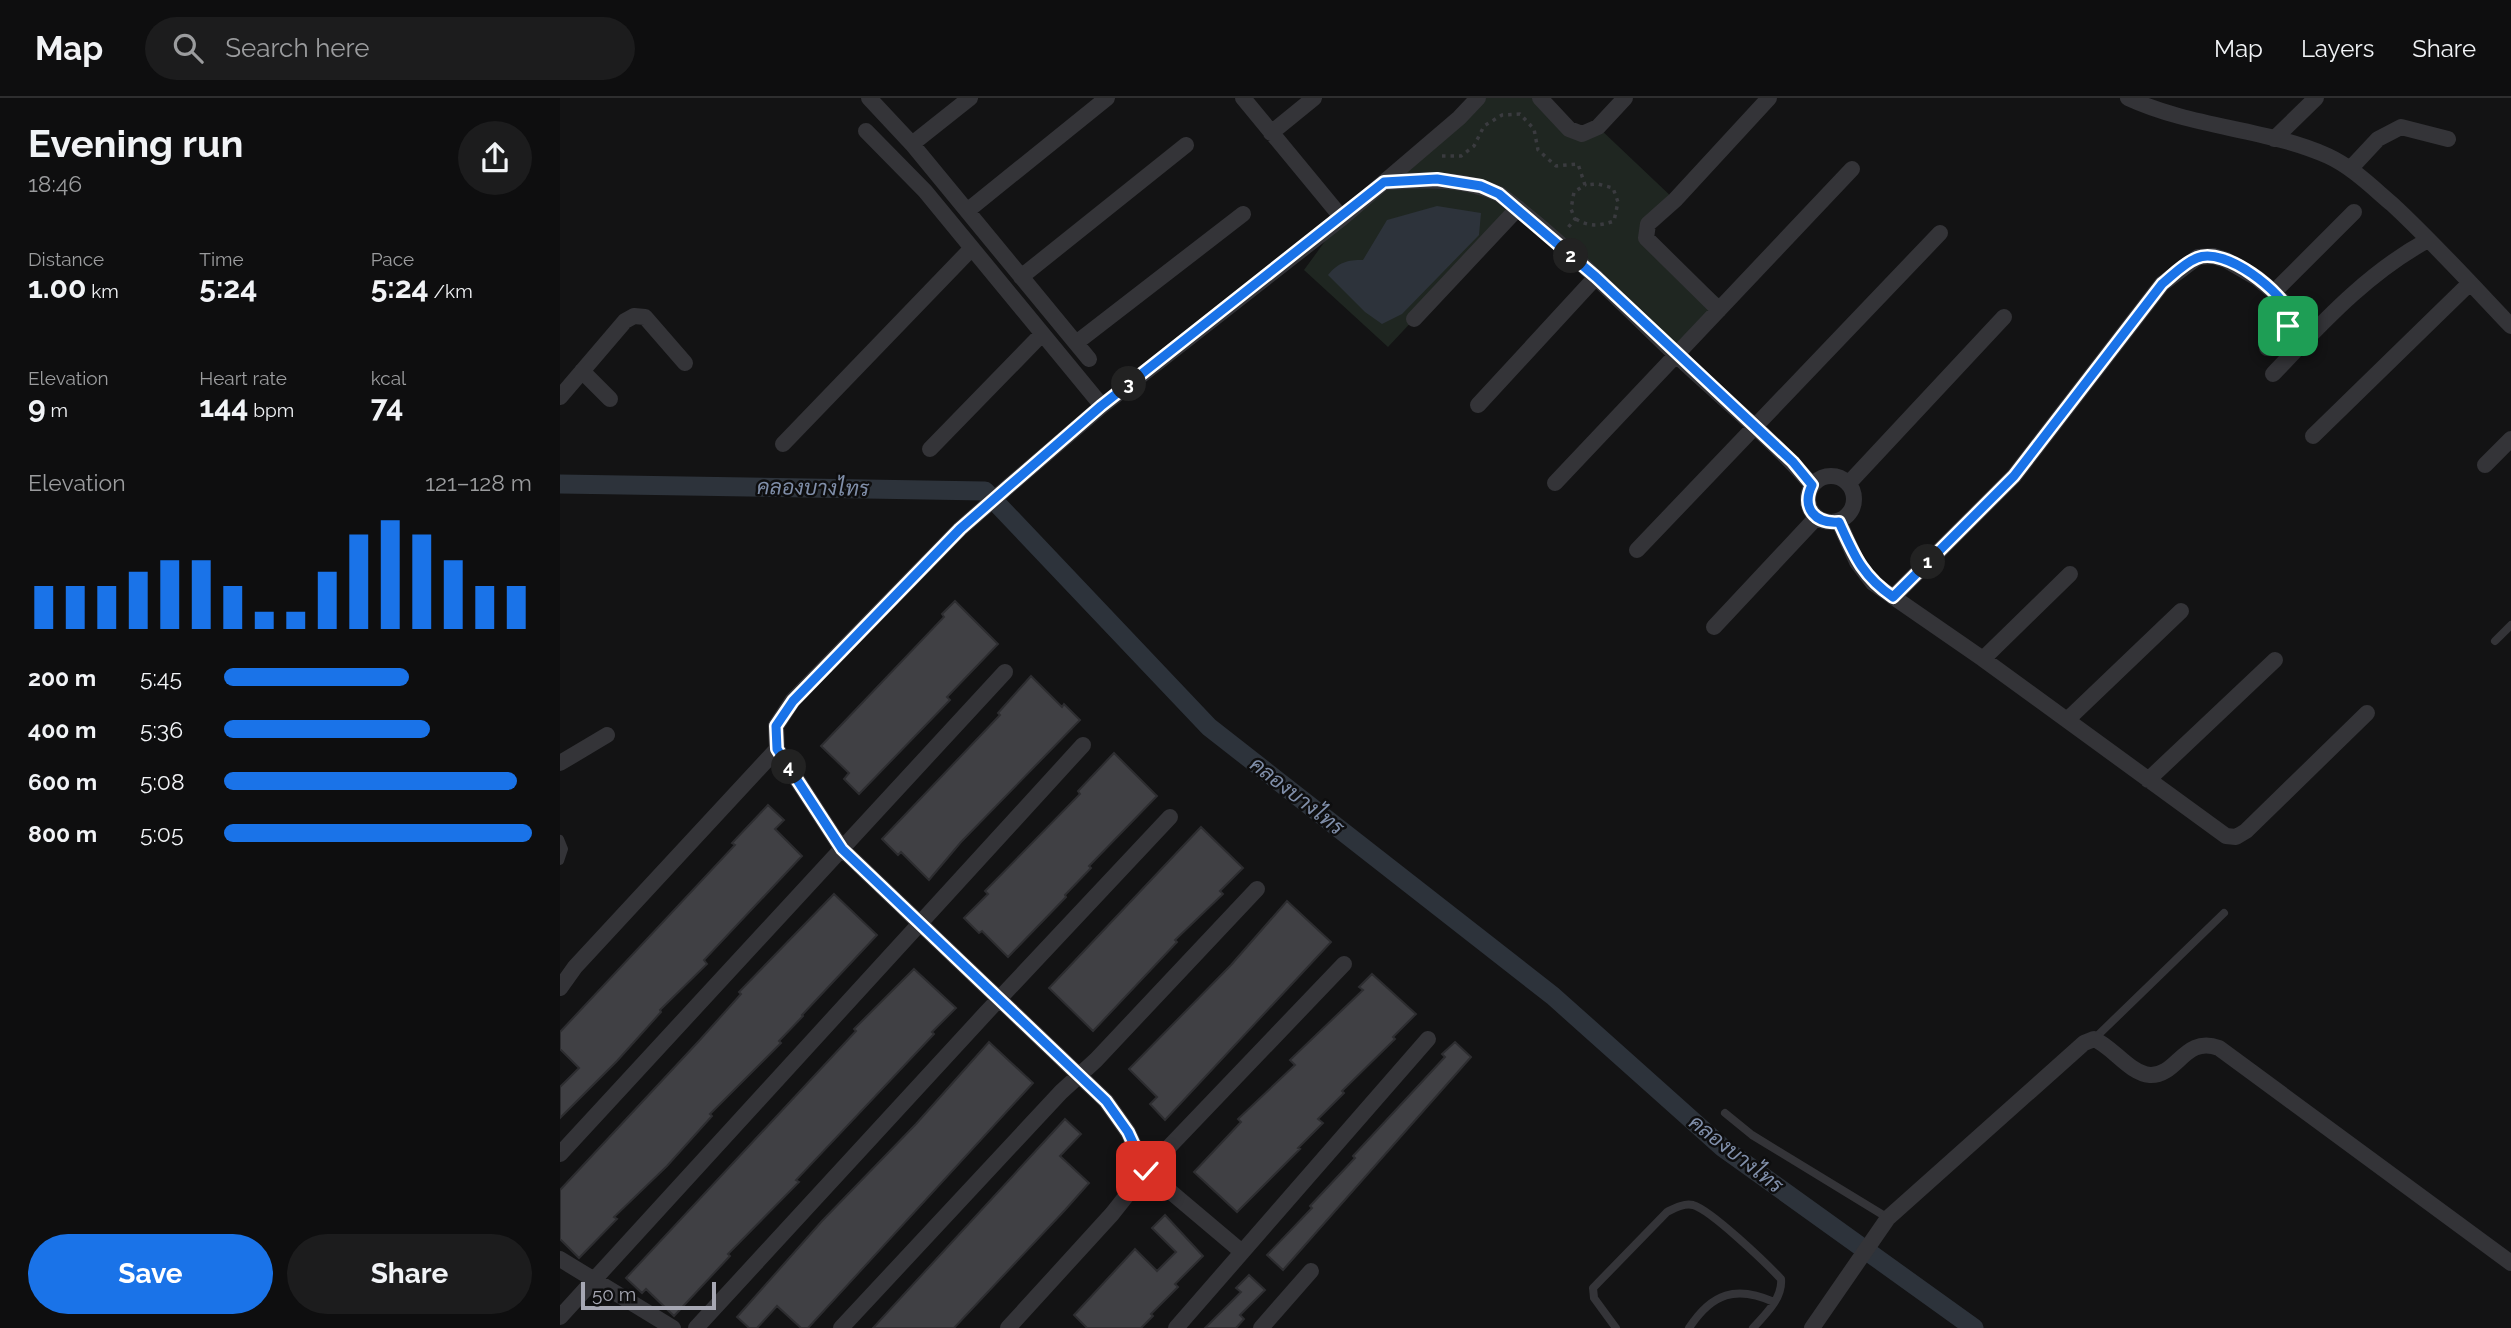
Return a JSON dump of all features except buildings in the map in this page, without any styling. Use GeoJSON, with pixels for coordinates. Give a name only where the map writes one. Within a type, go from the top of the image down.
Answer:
{"type":"FeatureCollection","features":[{"type":"Feature","properties":{"kind":"street"},"geometry":{"type":"LineString","coordinates":[[869,98],[912,144],[1089,359]]}},
{"type":"Feature","properties":{"kind":"street"},"geometry":{"type":"LineString","coordinates":[[912,144],[970,98]]}},
{"type":"Feature","properties":{"kind":"street"},"geometry":{"type":"LineString","coordinates":[[967,211],[1107,98]]}},
{"type":"Feature","properties":{"kind":"street"},"geometry":{"type":"LineString","coordinates":[[1243,98],[1342,218]]}},
{"type":"Feature","properties":{"kind":"street"},"geometry":{"type":"LineString","coordinates":[[1272,133],[1314,98]]}},
{"type":"Feature","properties":{"kind":"street"},"geometry":{"type":"LineString","coordinates":[[1242,1252],[1146,1171],[1128,1132],[1106,1101],[842,849],[777,749],[776,726],[793,701],[960,529],[1101,406],[1342,218],[1478,98]]}},
{"type":"Feature","properties":{"kind":"street"},"geometry":{"type":"LineString","coordinates":[[1539,98],[1569,129],[1582,135],[1598,127],[1625,98]]}},
{"type":"Feature","properties":{"kind":"street"},"geometry":{"type":"LineString","coordinates":[[1719,310],[1646,238],[1645,232],[1648,224],[1675,200],[1769,98]]}},
{"type":"Feature","properties":{"kind":"street"},"geometry":{"type":"LineString","coordinates":[[2128,98],[2202,124],[2274,139],[2328,156],[2350,169],[2371,185],[2428,240],[2511,327]]}},
{"type":"Feature","properties":{"kind":"street"},"geometry":{"type":"LineString","coordinates":[[2274,139],[2316,98]]}},
{"type":"Feature","properties":{"kind":"street"},"geometry":{"type":"LineString","coordinates":[[2350,169],[2378,139],[2401,127],[2448,139]]}},
{"type":"Feature","properties":{"kind":"street"},"geometry":{"type":"LineString","coordinates":[[866,131],[925,191],[1101,406]]}},
{"type":"Feature","properties":{"kind":"street"},"geometry":{"type":"LineString","coordinates":[[1021,276],[1186,145]]}},
{"type":"Feature","properties":{"kind":"street"},"geometry":{"type":"LineString","coordinates":[[1555,483],[1852,169]]}},
{"type":"Feature","properties":{"kind":"street"},"geometry":{"type":"LineString","coordinates":[[1384,182],[1437,179],[1481,186],[1499,194],[1596,277],[1675,354],[1757,427],[1812,485]]}},
{"type":"Feature","properties":{"kind":"street"},"geometry":{"type":"LineString","coordinates":[[1414,318],[1518,208]]}},
{"type":"Feature","properties":{"kind":"street"},"geometry":{"type":"LineString","coordinates":[[2274,292],[2354,212]]}},
{"type":"Feature","properties":{"kind":"street"},"geometry":{"type":"LineString","coordinates":[[1076,343],[1243,214]]}},
{"type":"Feature","properties":{"kind":"street"},"geometry":{"type":"LineString","coordinates":[[1637,550],[1940,233]]}},
{"type":"Feature","properties":{"kind":"street"},"geometry":{"type":"LineString","coordinates":[[2273,374],[2335,309],[2400,255],[2428,240]]}},
{"type":"Feature","properties":{"kind":"street"},"geometry":{"type":"LineString","coordinates":[[783,444],[972,248]]}},
{"type":"Feature","properties":{"kind":"street"},"geometry":{"type":"LineString","coordinates":[[1893,597],[2014,476],[2162,284],[2198,257],[2213,256],[2226,260],[2257,278],[2289,308],[2292,317],[2288,326],[2267,348]]}},
{"type":"Feature","properties":{"kind":"street"},"geometry":{"type":"LineString","coordinates":[[1478,405],[1596,277]]}},
{"type":"Feature","properties":{"kind":"street"},"geometry":{"type":"LineString","coordinates":[[2313,436],[2470,284]]}},
{"type":"Feature","properties":{"kind":"street"},"geometry":{"type":"LineString","coordinates":[[560,397],[625,321],[634,316],[645,317],[685,363]]}},
{"type":"Feature","properties":{"kind":"street"},"geometry":{"type":"LineString","coordinates":[[1849,483],[2004,317]]}},
{"type":"Feature","properties":{"kind":"street"},"geometry":{"type":"LineString","coordinates":[[930,449],[1042,334]]}},
{"type":"Feature","properties":{"kind":"street"},"geometry":{"type":"LineString","coordinates":[[582,371],[610,399]]}},
{"type":"Feature","properties":{"kind":"street"},"geometry":{"type":"LineString","coordinates":[[2485,464],[2511,439]]}},
{"type":"Feature","properties":{"kind":"street"},"geometry":{"type":"LineString","coordinates":[[1837,476],[1849,483],[1854,494],[1854,505],[1849,515],[1839,522],[1828,523],[1816,519],[1807,503],[1812,485],[1823,477],[1837,476]]}},
{"type":"Feature","properties":{"kind":"street"},"geometry":{"type":"LineString","coordinates":[[1714,627],[1816,519]]}},
{"type":"Feature","properties":{"kind":"street"},"geometry":{"type":"LineString","coordinates":[[1839,522],[1857,562],[1873,583],[1983,659],[2226,836],[2236,836],[2246,831],[2367,713]]}},
{"type":"Feature","properties":{"kind":"street"},"geometry":{"type":"LineString","coordinates":[[1983,659],[2070,574]]}},
{"type":"Feature","properties":{"kind":"street"},"geometry":{"type":"LineString","coordinates":[[2067,720],[2181,611]]}},
{"type":"Feature","properties":{"kind":"street"},"geometry":{"type":"LineString","coordinates":[[2148,780],[2275,660]]}},
{"type":"Feature","properties":{"kind":"street"},"geometry":{"type":"LineString","coordinates":[[560,1154],[1005,672]]}},
{"type":"Feature","properties":{"kind":"street"},"geometry":{"type":"LineString","coordinates":[[560,763],[607,735]]}},
{"type":"Feature","properties":{"kind":"street"},"geometry":{"type":"LineString","coordinates":[[560,1317],[1083,745]]}},
{"type":"Feature","properties":{"kind":"street"},"geometry":{"type":"LineString","coordinates":[[560,989],[575,967],[777,749]]}},
{"type":"Feature","properties":{"kind":"street"},"geometry":{"type":"LineString","coordinates":[[696,1328],[1170,817]]}},
{"type":"Feature","properties":{"kind":"street"},"geometry":{"type":"LineString","coordinates":[[841,1328],[1257,888]]}},
{"type":"Feature","properties":{"kind":"street"},"geometry":{"type":"LineString","coordinates":[[1008,1328],[1112,1214],[1146,1171],[1344,964]]}},
{"type":"Feature","properties":{"kind":"street"},"geometry":{"type":"LineString","coordinates":[[1176,1328],[1428,1039]]}},
{"type":"Feature","properties":{"kind":"street"},"geometry":{"type":"LineString","coordinates":[[1812,1328],[1887,1220],[2084,1043],[2098,1041],[2141,1073],[2154,1075],[2196,1046],[2207,1044],[2218,1048],[2511,1263]]}},
{"type":"Feature","properties":{"kind":"street"},"geometry":{"type":"LineString","coordinates":[[560,1259],[673,1328]]}},
{"type":"Feature","properties":{"kind":"street"},"geometry":{"type":"LineString","coordinates":[[1261,1328],[1311,1271]]}},
{"type":"Feature","properties":{"kind":"lane"},"geometry":{"type":"LineString","coordinates":[[2495,641],[2511,625]]}},
{"type":"Feature","properties":{"kind":"lane"},"geometry":{"type":"LineString","coordinates":[[560,839],[564,849],[560,861]]}},
{"type":"Feature","properties":{"kind":"lane"},"geometry":{"type":"LineString","coordinates":[[2098,1041],[2224,912]]}},
{"type":"Feature","properties":{"kind":"lane"},"geometry":{"type":"LineString","coordinates":[[1725,1113],[1752,1135],[1887,1220]]}},
{"type":"Feature","properties":{"kind":"lane"},"geometry":{"type":"LineString","coordinates":[[1616,1328],[1594,1298],[1593,1288],[1667,1212],[1692,1204],[1703,1210],[1781,1279],[1782,1288],[1753,1328]]}},
{"type":"Feature","properties":{"kind":"lane"},"geometry":{"type":"LineString","coordinates":[[1689,1328],[1705,1307],[1743,1291],[1774,1302]]}},
{"type":"Feature","properties":{"kind":"path"},"geometry":{"type":"LineString","coordinates":[[1442,156],[1461,156],[1475,146],[1484,127],[1502,116],[1520,114],[1534,128],[1538,150],[1556,166],[1578,164],[1585,185]]}},
{"type":"Feature","properties":{"kind":"path"},"geometry":{"type":"LineString","coordinates":[[1598,184],[1613,188],[1618,202],[1614,220],[1602,225],[1585,225],[1575,219],[1571,209],[1574,192],[1585,185],[1598,184]]}},
{"type":"Feature","properties":{"kind":"path"},"geometry":{"type":"LineString","coordinates":[[1556,242],[1575,219]]}},
{"type":"Feature","properties":{"kind":"shaded area"},"geometry":{"type":"Polygon","coordinates":[[[1478,98],[1542,98],[1586,140],[1598,127],[1675,200],[1644,234],[1726,304],[1675,354],[1518,208],[1388,347],[1304,270],[1342,218],[1478,98]]]}},
{"type":"Feature","properties":{"kind":"shaded area"},"geometry":{"type":"Polygon","coordinates":[[[1437,206],[1481,213],[1479,235],[1402,314],[1382,324],[1365,312],[1328,275],[1344,263],[1363,260],[1387,220],[1437,206]]]}},
{"type":"Feature","properties":{"kind":"waterway","name":"คลองบางไทร"},"geometry":{"type":"LineString","coordinates":[[560,484],[985,491],[1209,727],[1553,996],[1722,1147],[1974,1328]]}},
{"type":"Feature","properties":{"kind":"route"},"geometry":{"type":"LineString","coordinates":[[1146,1171],[1128,1132],[1106,1101],[842,849],[777,749],[776,726],[793,701],[960,529],[1101,406],[1342,218],[1384,182],[1437,179],[1481,186],[1499,194],[1518,208],[1596,277],[1793,462],[1812,485],[1807,503],[1810,511],[1816,519],[1828,523],[1839,522],[1857,562],[1873,583],[1893,597],[2014,476],[2144,306],[2162,284],[2186,265],[2198,257],[2213,256],[2226,260],[2257,278],[2289,308],[2292,317],[2288,326]]}}]}
